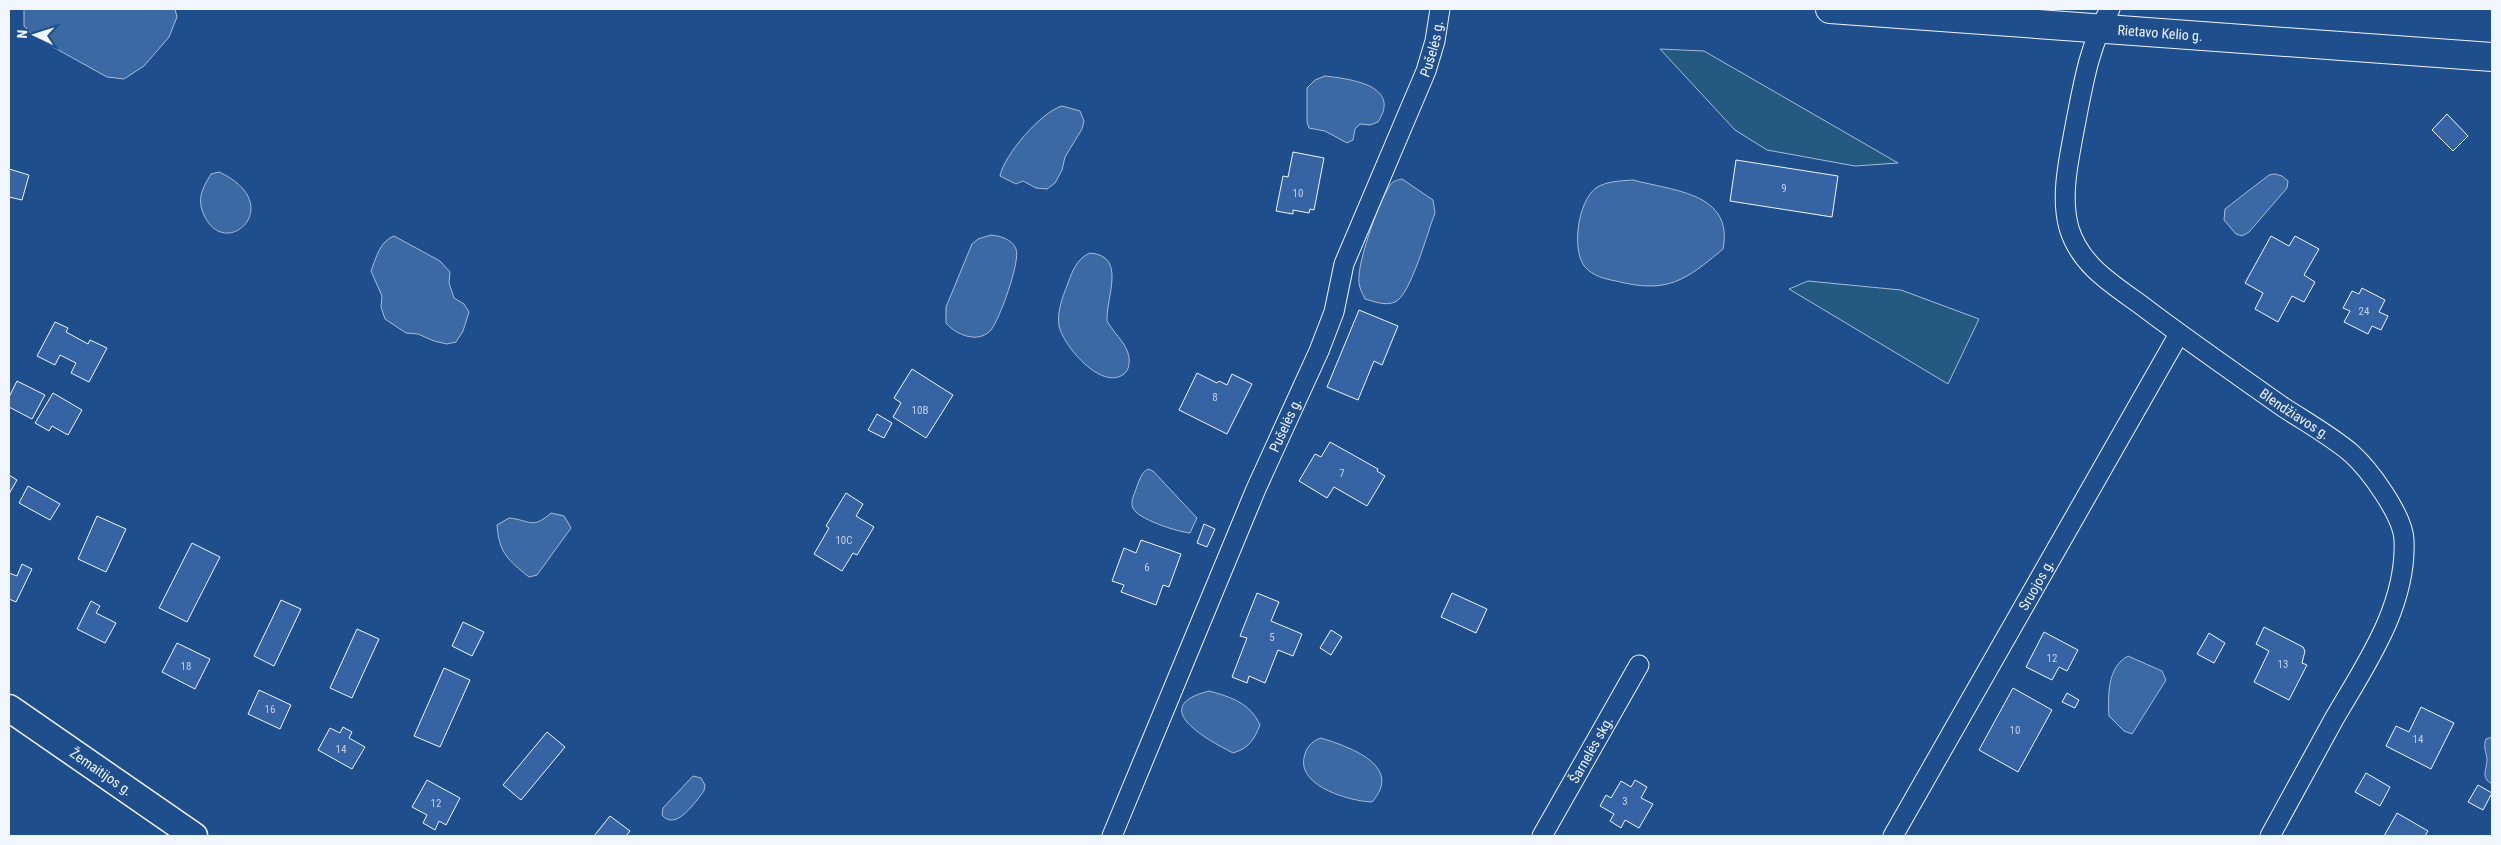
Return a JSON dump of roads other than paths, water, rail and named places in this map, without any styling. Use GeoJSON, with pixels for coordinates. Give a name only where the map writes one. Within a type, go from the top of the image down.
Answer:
{"type":"FeatureCollection","features":[{"type":"Feature","properties":{"kind":"main road","name":"Rietavo Kelio g."},"geometry":{"type":"LineString","coordinates":[[1830,9],[2104,18],[2492,57]]}},
{"type":"Feature","properties":{"kind":"main road","name":"Žemaitijos g."},"geometry":{"type":"LineString","coordinates":[[9,708],[194,836]]}},
{"type":"Feature","properties":{"kind":"street","name":"Pušelės g."},"geometry":{"type":"LineString","coordinates":[[1112,836],[1256,489],[1319,352],[1334,312],[1344,264],[1426,72],[1435,41],[1440,9]]}},
{"type":"Feature","properties":{"kind":"street","name":"Blendžiavos g."},"geometry":{"type":"LineString","coordinates":[[2104,18],[2086,69],[2070,154],[2065,196],[2069,228],[2079,253],[2098,274],[2179,334],[2351,454],[2376,481],[2389,501],[2404,537],[2402,576],[2391,615],[2374,650],[2270,836]]}},
{"type":"Feature","properties":{"kind":"street","name":"Sruojos g."},"geometry":{"type":"LineString","coordinates":[[1893,836],[2179,334]]}},
{"type":"Feature","properties":{"kind":"street","name":"Šarnelės skg."},"geometry":{"type":"LineString","coordinates":[[1542,836],[1640,665]]}}]}
